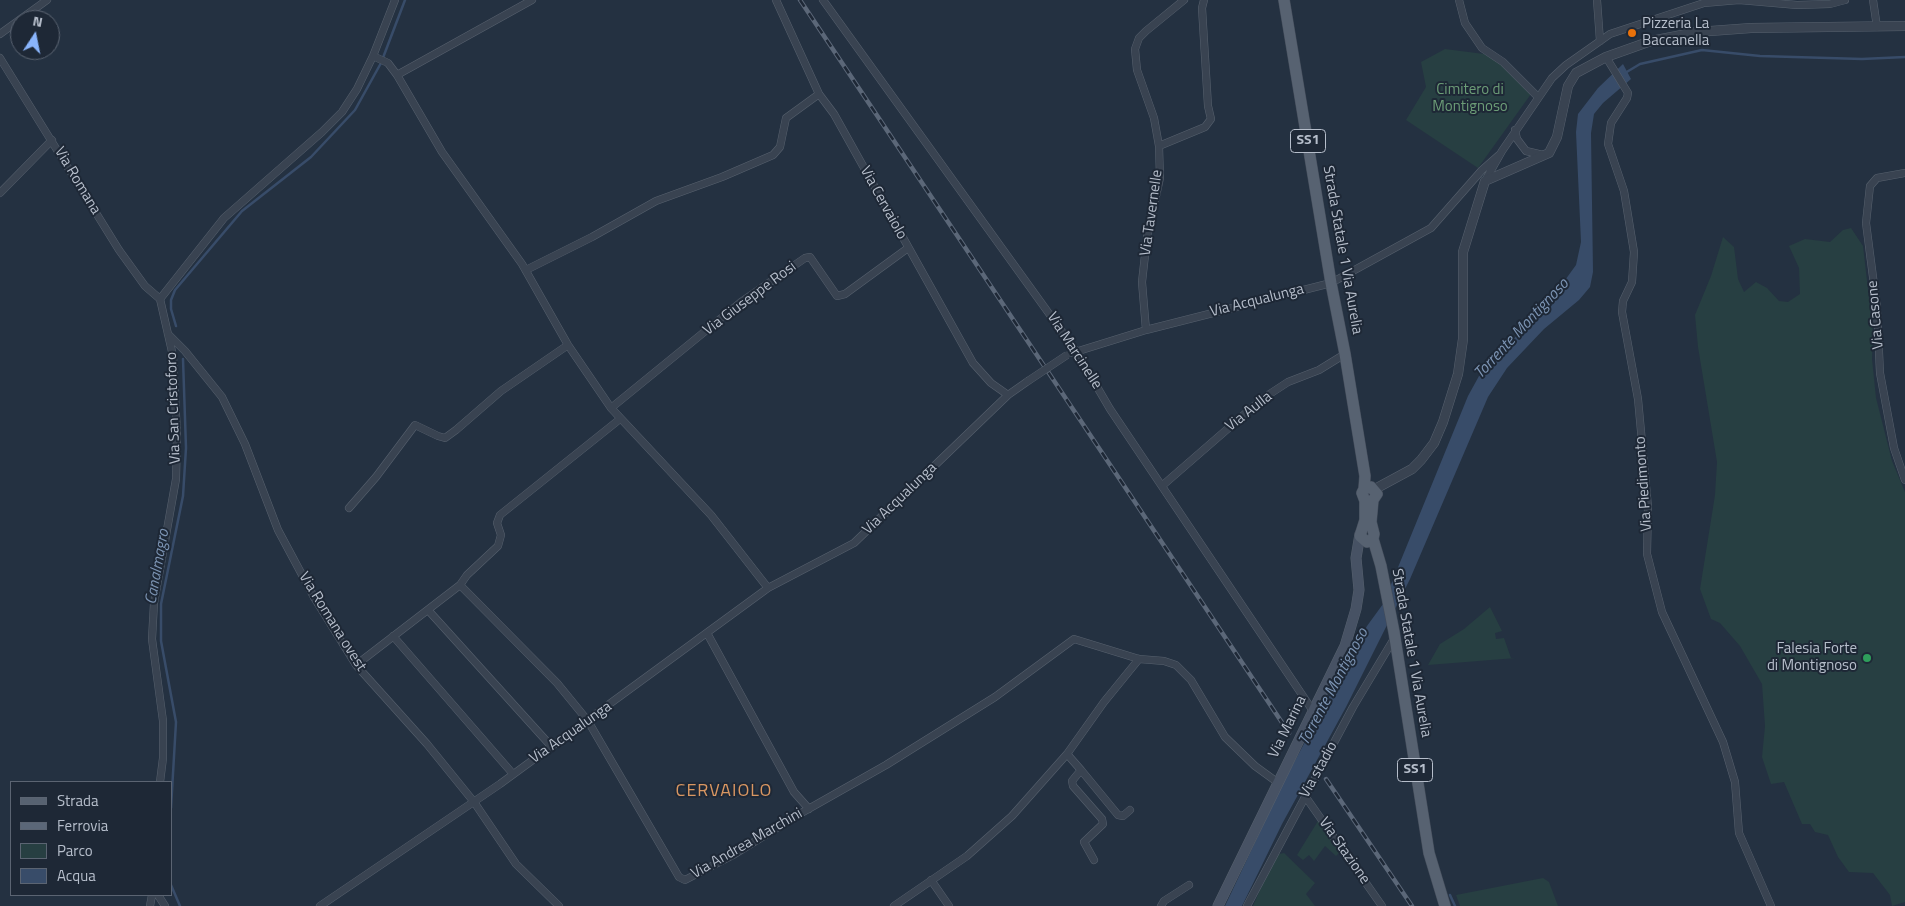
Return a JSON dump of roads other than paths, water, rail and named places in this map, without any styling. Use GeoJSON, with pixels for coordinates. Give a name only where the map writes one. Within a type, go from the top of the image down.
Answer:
{"type":"FeatureCollection","features":[{"type":"Feature","properties":{"kind":"main road","name":"Strada Statale 1 Via Aurelia"},"geometry":{"type":"LineString","coordinates":[[1284,0],[1364,476],[1371,491]]}},
{"type":"Feature","properties":{"kind":"main road"},"geometry":{"type":"LineString","coordinates":[[1366,539],[1365,501],[1362,493],[1371,491]]}},
{"type":"Feature","properties":{"kind":"main road","name":"Strada Statale 1 Via Aurelia"},"geometry":{"type":"LineString","coordinates":[[1366,539],[1378,552],[1395,634],[1429,853],[1445,906]]}},
{"type":"Feature","properties":{"kind":"main road","name":"Via Marina"},"geometry":{"type":"LineString","coordinates":[[1218,906],[1345,646],[1356,609],[1359,590],[1357,555],[1366,539]]}},
{"type":"Feature","properties":{"kind":"street"},"geometry":{"type":"LineString","coordinates":[[0,34],[47,0]]}},
{"type":"Feature","properties":{"kind":"street"},"geometry":{"type":"LineString","coordinates":[[160,299],[224,218],[322,132],[342,112],[375,57],[395,0]]}},
{"type":"Feature","properties":{"kind":"street"},"geometry":{"type":"LineString","coordinates":[[397,76],[532,0]]}},
{"type":"Feature","properties":{"kind":"street","name":"Via Cervaiolo"},"geometry":{"type":"LineString","coordinates":[[776,0],[819,94],[834,114],[974,362],[991,383],[1008,394]]}},
{"type":"Feature","properties":{"kind":"street","name":"Via Marcinelle"},"geometry":{"type":"LineString","coordinates":[[823,0],[1076,351],[1110,409],[1163,485],[1313,711]]}},
{"type":"Feature","properties":{"kind":"street","name":"Via Tavernelle"},"geometry":{"type":"LineString","coordinates":[[1146,330],[1142,282],[1147,237],[1160,178],[1159,146],[1154,118],[1138,70],[1135,50],[1139,38],[1184,0]]}},
{"type":"Feature","properties":{"kind":"street"},"geometry":{"type":"LineString","coordinates":[[1159,146],[1205,127],[1211,119],[1208,106],[1202,8],[1204,0]]}},
{"type":"Feature","properties":{"kind":"street"},"geometry":{"type":"LineString","coordinates":[[1459,0],[1465,23],[1482,48],[1503,62],[1538,97]]}},
{"type":"Feature","properties":{"kind":"street"},"geometry":{"type":"LineString","coordinates":[[1597,0],[1600,41]]}},
{"type":"Feature","properties":{"kind":"street"},"geometry":{"type":"LineString","coordinates":[[1371,491],[1412,469],[1428,453],[1443,422],[1454,390],[1463,338],[1463,252],[1485,181],[1515,130],[1552,78],[1566,65],[1600,41],[1628,28],[1702,2],[1739,0],[1830,4],[1845,0]]}},
{"type":"Feature","properties":{"kind":"street"},"geometry":{"type":"LineString","coordinates":[[1873,0],[1877,27]]}},
{"type":"Feature","properties":{"kind":"street"},"geometry":{"type":"LineString","coordinates":[[1485,181],[1543,155],[1553,147],[1572,79],[1576,73],[1651,41],[1697,32],[1751,28],[1905,26]]}},
{"type":"Feature","properties":{"kind":"street"},"geometry":{"type":"LineString","coordinates":[[375,57],[388,63],[397,76],[442,152],[526,270],[568,345],[610,408],[711,515],[768,588]]}},
{"type":"Feature","properties":{"kind":"street","name":"Via Romana"},"geometry":{"type":"LineString","coordinates":[[0,58],[119,250],[145,286],[160,299]]}},
{"type":"Feature","properties":{"kind":"street","name":"Via Piedimonto"},"geometry":{"type":"LineString","coordinates":[[1608,60],[1626,89],[1627,98],[1611,123],[1608,144],[1624,191],[1634,252],[1632,282],[1623,301],[1622,312],[1638,398],[1648,507],[1647,554],[1662,612],[1723,742],[1735,782],[1740,833],[1771,906]]}},
{"type":"Feature","properties":{"kind":"street"},"geometry":{"type":"LineString","coordinates":[[526,270],[592,237],[656,201],[722,177],[773,155],[780,147],[786,118],[819,94]]}},
{"type":"Feature","properties":{"kind":"street"},"geometry":{"type":"LineString","coordinates":[[1515,130],[1517,139],[1526,152],[1543,155]]}},
{"type":"Feature","properties":{"kind":"street"},"geometry":{"type":"LineString","coordinates":[[0,192],[52,140]]}},
{"type":"Feature","properties":{"kind":"street","name":"Via Acqualunga"},"geometry":{"type":"LineString","coordinates":[[320,906],[474,802],[588,721],[768,588],[854,543],[1008,394],[1067,355],[1146,330],[1331,283],[1432,228],[1482,170],[1499,155]]}},
{"type":"Feature","properties":{"kind":"street","name":"Via Casone"},"geometry":{"type":"LineString","coordinates":[[1905,173],[1877,178],[1870,186],[1866,223],[1877,308],[1880,373],[1894,448],[1905,480]]}},
{"type":"Feature","properties":{"kind":"street","name":"Via Giuseppe Rosi"},"geometry":{"type":"LineString","coordinates":[[610,408],[741,302],[805,258],[810,257],[837,296],[844,294],[908,248]]}},
{"type":"Feature","properties":{"kind":"street","name":"Via San Cristoforo"},"geometry":{"type":"LineString","coordinates":[[160,299],[173,356],[178,434],[176,480],[154,603],[152,639],[163,721],[163,758],[160,781]]}},
{"type":"Feature","properties":{"kind":"street","name":"Via Romana ovest"},"geometry":{"type":"LineString","coordinates":[[168,334],[185,351],[222,397],[245,444],[278,530],[315,599],[356,664],[427,744],[474,802],[516,864],[559,906]]}},
{"type":"Feature","properties":{"kind":"street"},"geometry":{"type":"LineString","coordinates":[[349,508],[376,477],[415,424],[445,438],[502,391],[568,345]]}},
{"type":"Feature","properties":{"kind":"street","name":"Via Aulla"},"geometry":{"type":"LineString","coordinates":[[1163,485],[1262,399],[1288,382],[1319,370],[1345,354]]}},
{"type":"Feature","properties":{"kind":"street"},"geometry":{"type":"LineString","coordinates":[[356,664],[460,585],[467,575],[498,546],[501,535],[497,523],[500,515],[620,419]]}},
{"type":"Feature","properties":{"kind":"street","name":"Via Andrea Marchini"},"geometry":{"type":"LineString","coordinates":[[460,585],[557,683],[588,721],[679,877],[685,880],[733,855],[962,718],[1074,639],[1139,659]]}},
{"type":"Feature","properties":{"kind":"street"},"geometry":{"type":"LineString","coordinates":[[428,610],[551,746]]}},
{"type":"Feature","properties":{"kind":"street"},"geometry":{"type":"LineString","coordinates":[[707,633],[785,777],[794,792],[809,809]]}},
{"type":"Feature","properties":{"kind":"street","name":"Via stadio"},"geometry":{"type":"LineString","coordinates":[[1247,906],[1305,796],[1395,634]]}},
{"type":"Feature","properties":{"kind":"street"},"geometry":{"type":"LineString","coordinates":[[393,636],[513,774]]}},
{"type":"Feature","properties":{"kind":"street"},"geometry":{"type":"LineString","coordinates":[[894,906],[967,856],[1012,816],[1067,754],[1104,702],[1139,659],[1164,661],[1176,665],[1185,672],[1225,737],[1255,766],[1277,782]]}},
{"type":"Feature","properties":{"kind":"street"},"geometry":{"type":"LineString","coordinates":[[1067,754],[1118,815],[1123,816],[1130,810]]}},
{"type":"Feature","properties":{"kind":"street"},"geometry":{"type":"LineString","coordinates":[[1081,770],[1072,781],[1073,786],[1102,819],[1103,824],[1084,842],[1094,860]]}},
{"type":"Feature","properties":{"kind":"street","name":"Via Stazione"},"geometry":{"type":"LineString","coordinates":[[1305,796],[1382,906]]}},
{"type":"Feature","properties":{"kind":"street"},"geometry":{"type":"LineString","coordinates":[[931,880],[949,906]]}},
{"type":"Feature","properties":{"kind":"street"},"geometry":{"type":"LineString","coordinates":[[1161,906],[1164,901],[1189,885]]}},
{"type":"Feature","properties":{"kind":"water"},"geometry":{"type":"Polygon","coordinates":[[[1623,64],[1631,79],[1603,103],[1594,114],[1591,133],[1593,272],[1590,287],[1579,300],[1544,329],[1507,368],[1488,397],[1410,579],[1346,707],[1282,824],[1242,906],[1225,906],[1283,783],[1367,626],[1383,604],[1468,396],[1479,376],[1534,317],[1576,265],[1581,242],[1576,132],[1578,114],[1598,88],[1623,64]]]}},
{"type":"Feature","properties":{"kind":"waterway"},"geometry":{"type":"LineString","coordinates":[[176,326],[171,309],[171,300],[175,290],[242,211],[311,157],[355,110],[381,63],[405,0]]}},
{"type":"Feature","properties":{"kind":"waterway","name":"Torrente Montignoso"},"geometry":{"type":"LineString","coordinates":[[1625,73],[1640,64],[1702,50],[1760,56],[1862,59],[1905,57]]}},
{"type":"Feature","properties":{"kind":"waterway","name":"Canalmagro"},"geometry":{"type":"LineString","coordinates":[[172,791],[176,722],[161,641],[161,604],[183,496],[186,448],[183,359]]}},
{"type":"Feature","properties":{"kind":"waterway","name":"Canalmagro"},"geometry":{"type":"LineString","coordinates":[[172,887],[180,906]]}},
{"type":"Feature","properties":{"kind":"waterway"},"geometry":{"type":"LineString","coordinates":[[1450,895],[1455,906]]}},
{"type":"Feature","properties":{"kind":"railway"},"geometry":{"type":"LineString","coordinates":[[800,0],[1289,733]]}},
{"type":"Feature","properties":{"kind":"railway"},"geometry":{"type":"LineString","coordinates":[[1326,779],[1412,906]]}},
{"type":"Feature","properties":{"kind":"place","name":"Pizzeria La Baccanella"},"geometry":{"type":"Point","coordinates":[1632,33]}},
{"type":"Feature","properties":{"kind":"place","name":"Falesia Forte di Montignoso"},"geometry":{"type":"Point","coordinates":[1867,658]}},
{"type":"Feature","properties":{"kind":"district","name":"CERVAIOLO"},"geometry":{"type":"Point","coordinates":[724,792]}},
{"type":"Feature","properties":{"kind":"park label","name":"Cimitero di Montignoso"},"geometry":{"type":"Point","coordinates":[1470,98]}}]}
